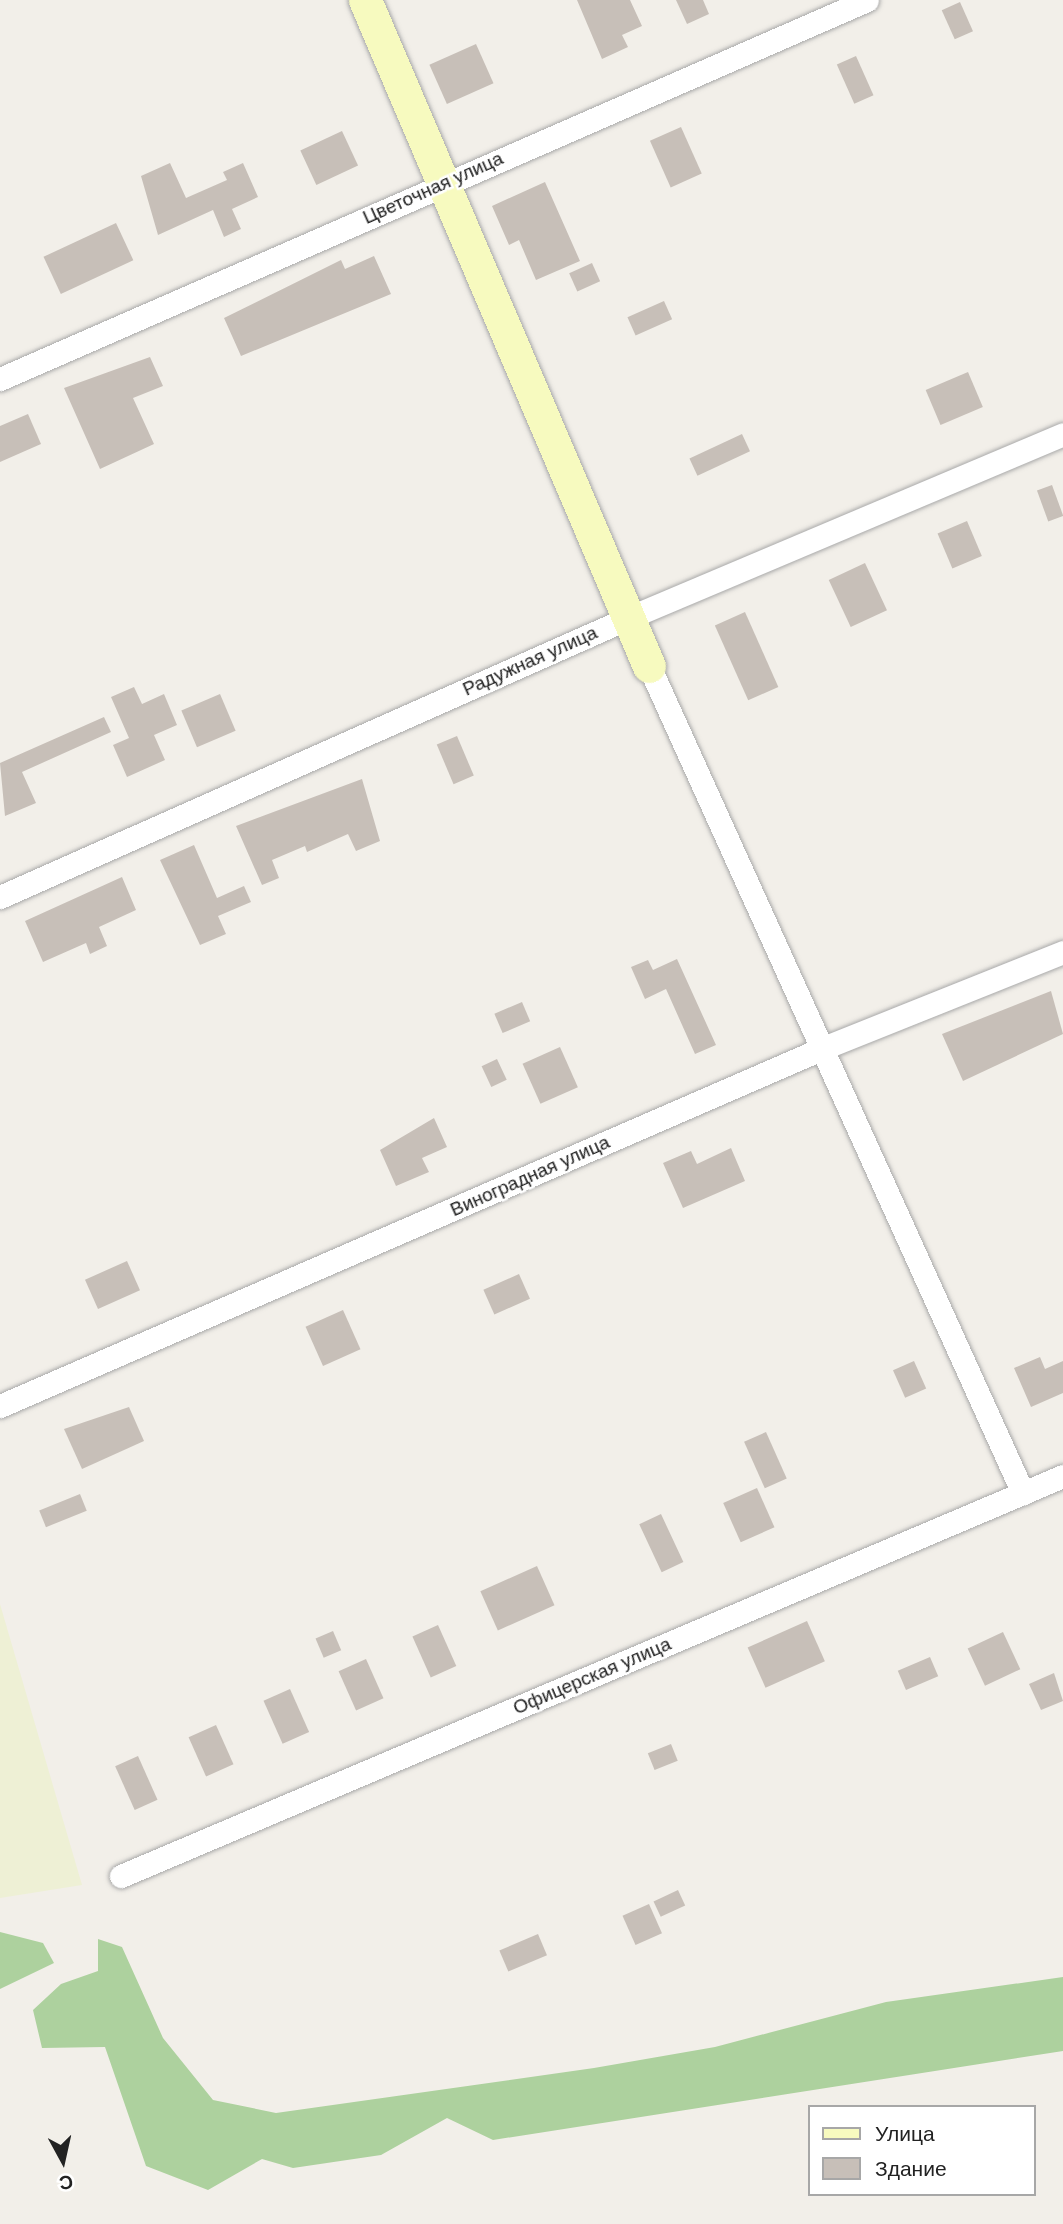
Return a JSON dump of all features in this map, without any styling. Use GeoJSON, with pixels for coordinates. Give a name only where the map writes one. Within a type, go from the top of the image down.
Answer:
{"type":"FeatureCollection","features":[{"type":"Feature","properties":{"kind":"street"},"geometry":{"type":"LineString","coordinates":[[365,0],[446,182],[649,666],[1023,1493]]}},
{"type":"Feature","properties":{"kind":"street","name":"Цветочная улица"},"geometry":{"type":"LineString","coordinates":[[0,379],[867,0]]}},
{"type":"Feature","properties":{"kind":"street","name":"Радужная улица"},"geometry":{"type":"LineString","coordinates":[[0,897],[628,618],[1063,434]]}},
{"type":"Feature","properties":{"kind":"street","name":"Виноградная улица"},"geometry":{"type":"LineString","coordinates":[[0,1406],[821,1049],[1063,952]]}},
{"type":"Feature","properties":{"kind":"street","name":"Офицерская улица"},"geometry":{"type":"LineString","coordinates":[[121,1876],[1063,1476]]}},
{"type":"Feature","properties":{"kind":"green space"},"geometry":{"type":"Polygon","coordinates":[[[0,1604],[82,1885],[0,1898],[0,1604]]]}},
{"type":"Feature","properties":{"kind":"green space"},"geometry":{"type":"Polygon","coordinates":[[[0,1932],[43,1943],[54,1963],[0,1989],[0,1932]]]}},
{"type":"Feature","properties":{"kind":"green space"},"geometry":{"type":"Polygon","coordinates":[[[98,1939],[122,1947],[163,2038],[213,2100],[276,2113],[594,2068],[715,2047],[886,2002],[1063,1977],[1063,2051],[493,2140],[447,2118],[381,2155],[293,2168],[262,2159],[208,2190],[146,2166],[105,2047],[42,2048],[33,2010],[61,1984],[98,1971],[98,1939]]]}},
{"type":"Feature","properties":{"kind":"building"},"geometry":{"type":"Polygon","coordinates":[[[577,0],[630,0],[642,26],[622,35],[628,47],[602,59],[577,0]]]}},
{"type":"Feature","properties":{"kind":"building"},"geometry":{"type":"Polygon","coordinates":[[[676,0],[703,0],[709,14],[687,24],[676,0]]]}},
{"type":"Feature","properties":{"kind":"building"},"geometry":{"type":"Polygon","coordinates":[[[960,2],[973,31],[955,39],[942,10],[960,2]]]}},
{"type":"Feature","properties":{"kind":"building"},"geometry":{"type":"Polygon","coordinates":[[[476,44],[493,83],[447,104],[429,65],[476,44]]]}},
{"type":"Feature","properties":{"kind":"building"},"geometry":{"type":"Polygon","coordinates":[[[856,56],[873,95],[854,104],[837,65],[856,56]]]}},
{"type":"Feature","properties":{"kind":"building"},"geometry":{"type":"Polygon","coordinates":[[[681,127],[702,174],[671,187],[650,141],[681,127]]]}},
{"type":"Feature","properties":{"kind":"building"},"geometry":{"type":"Polygon","coordinates":[[[342,131],[358,165],[316,185],[300,150],[342,131]]]}},
{"type":"Feature","properties":{"kind":"building"},"geometry":{"type":"Polygon","coordinates":[[[170,163],[186,198],[227,180],[223,172],[243,163],[258,197],[232,209],[241,229],[224,237],[213,210],[158,235],[141,176],[170,163]]]}},
{"type":"Feature","properties":{"kind":"building"},"geometry":{"type":"Polygon","coordinates":[[[545,182],[580,261],[536,280],[519,240],[509,245],[492,206],[545,182]]]}},
{"type":"Feature","properties":{"kind":"building"},"geometry":{"type":"Polygon","coordinates":[[[116,223],[133,260],[61,294],[43,257],[116,223]]]}},
{"type":"Feature","properties":{"kind":"building"},"geometry":{"type":"Polygon","coordinates":[[[374,256],[391,294],[241,356],[224,318],[341,260],[345,269],[374,256]]]}},
{"type":"Feature","properties":{"kind":"building"},"geometry":{"type":"Polygon","coordinates":[[[592,263],[600,281],[577,291],[569,273],[592,263]]]}},
{"type":"Feature","properties":{"kind":"building"},"geometry":{"type":"Polygon","coordinates":[[[664,301],[672,319],[636,336],[627,317],[664,301]]]}},
{"type":"Feature","properties":{"kind":"building"},"geometry":{"type":"Polygon","coordinates":[[[150,357],[163,386],[133,398],[154,444],[100,469],[64,388],[150,357]]]}},
{"type":"Feature","properties":{"kind":"building"},"geometry":{"type":"Polygon","coordinates":[[[968,372],[983,407],[941,425],[926,390],[968,372]]]}},
{"type":"Feature","properties":{"kind":"building"},"geometry":{"type":"Polygon","coordinates":[[[28,414],[41,444],[0,462],[0,426],[28,414]]]}},
{"type":"Feature","properties":{"kind":"building"},"geometry":{"type":"Polygon","coordinates":[[[742,434],[750,451],[697,476],[689,459],[742,434]]]}},
{"type":"Feature","properties":{"kind":"building"},"geometry":{"type":"Polygon","coordinates":[[[1052,485],[1063,516],[1048,521],[1037,490],[1052,485]]]}},
{"type":"Feature","properties":{"kind":"building"},"geometry":{"type":"Polygon","coordinates":[[[967,521],[982,556],[952,568],[938,534],[967,521]]]}},
{"type":"Feature","properties":{"kind":"building"},"geometry":{"type":"Polygon","coordinates":[[[865,563],[887,610],[851,627],[829,580],[865,563]]]}},
{"type":"Feature","properties":{"kind":"building"},"geometry":{"type":"Polygon","coordinates":[[[745,612],[778,687],[748,700],[715,625],[745,612]]]}},
{"type":"Feature","properties":{"kind":"building"},"geometry":{"type":"Polygon","coordinates":[[[134,687],[142,704],[164,694],[177,725],[154,735],[165,760],[127,777],[113,745],[129,738],[111,697],[134,687]]]}},
{"type":"Feature","properties":{"kind":"building"},"geometry":{"type":"Polygon","coordinates":[[[220,694],[236,731],[197,747],[181,710],[220,694]]]}},
{"type":"Feature","properties":{"kind":"building"},"geometry":{"type":"Polygon","coordinates":[[[104,717],[111,732],[22,772],[36,803],[5,816],[0,763],[104,717]]]}},
{"type":"Feature","properties":{"kind":"building"},"geometry":{"type":"Polygon","coordinates":[[[457,736],[474,776],[454,784],[437,745],[457,736]]]}},
{"type":"Feature","properties":{"kind":"building"},"geometry":{"type":"Polygon","coordinates":[[[362,779],[380,841],[356,851],[348,834],[307,852],[305,846],[272,860],[279,878],[262,885],[236,826],[362,779]]]}},
{"type":"Feature","properties":{"kind":"building"},"geometry":{"type":"Polygon","coordinates":[[[194,845],[217,898],[244,886],[251,902],[218,916],[226,934],[200,945],[160,860],[194,845]]]}},
{"type":"Feature","properties":{"kind":"building"},"geometry":{"type":"Polygon","coordinates":[[[122,877],[136,910],[99,927],[107,946],[90,954],[86,943],[43,962],[25,921],[122,877]]]}},
{"type":"Feature","properties":{"kind":"building"},"geometry":{"type":"Polygon","coordinates":[[[677,959],[716,1045],[695,1054],[666,989],[645,999],[631,967],[648,960],[653,970],[677,959]]]}},
{"type":"Feature","properties":{"kind":"building"},"geometry":{"type":"Polygon","coordinates":[[[1051,991],[1063,1034],[963,1081],[942,1034],[1051,991]]]}},
{"type":"Feature","properties":{"kind":"building"},"geometry":{"type":"Polygon","coordinates":[[[522,1002],[530,1021],[503,1033],[494,1014],[522,1002]]]}},
{"type":"Feature","properties":{"kind":"building"},"geometry":{"type":"Polygon","coordinates":[[[560,1047],[578,1087],[540,1104],[523,1064],[560,1047]]]}},
{"type":"Feature","properties":{"kind":"building"},"geometry":{"type":"Polygon","coordinates":[[[497,1059],[507,1080],[491,1087],[482,1066],[497,1059]]]}},
{"type":"Feature","properties":{"kind":"building"},"geometry":{"type":"Polygon","coordinates":[[[434,1118],[447,1147],[422,1158],[429,1172],[396,1186],[380,1150],[434,1118]]]}},
{"type":"Feature","properties":{"kind":"building"},"geometry":{"type":"Polygon","coordinates":[[[731,1148],[745,1181],[683,1208],[663,1163],[691,1151],[697,1164],[731,1148]]]}},
{"type":"Feature","properties":{"kind":"building"},"geometry":{"type":"Polygon","coordinates":[[[127,1261],[140,1290],[98,1309],[85,1280],[127,1261]]]}},
{"type":"Feature","properties":{"kind":"building"},"geometry":{"type":"Polygon","coordinates":[[[519,1274],[530,1299],[494,1315],[483,1290],[519,1274]]]}},
{"type":"Feature","properties":{"kind":"building"},"geometry":{"type":"Polygon","coordinates":[[[343,1310],[360,1349],[323,1366],[306,1327],[343,1310]]]}},
{"type":"Feature","properties":{"kind":"building"},"geometry":{"type":"Polygon","coordinates":[[[1040,1357],[1045,1369],[1063,1361],[1063,1393],[1031,1407],[1014,1368],[1040,1357]]]}},
{"type":"Feature","properties":{"kind":"building"},"geometry":{"type":"Polygon","coordinates":[[[914,1361],[926,1388],[905,1398],[893,1370],[914,1361]]]}},
{"type":"Feature","properties":{"kind":"building"},"geometry":{"type":"Polygon","coordinates":[[[129,1407],[144,1441],[82,1469],[64,1429],[129,1407]]]}},
{"type":"Feature","properties":{"kind":"building"},"geometry":{"type":"Polygon","coordinates":[[[766,1432],[787,1479],[765,1488],[744,1442],[766,1432]]]}},
{"type":"Feature","properties":{"kind":"building"},"geometry":{"type":"Polygon","coordinates":[[[757,1488],[774,1527],[741,1542],[723,1503],[757,1488]]]}},
{"type":"Feature","properties":{"kind":"building"},"geometry":{"type":"Polygon","coordinates":[[[80,1494],[87,1511],[46,1527],[39,1510],[80,1494]]]}},
{"type":"Feature","properties":{"kind":"building"},"geometry":{"type":"Polygon","coordinates":[[[661,1514],[683,1562],[662,1572],[639,1524],[661,1514]]]}},
{"type":"Feature","properties":{"kind":"building"},"geometry":{"type":"Polygon","coordinates":[[[537,1566],[554,1605],[498,1631],[480,1591],[537,1566]]]}},
{"type":"Feature","properties":{"kind":"building"},"geometry":{"type":"Polygon","coordinates":[[[807,1621],[825,1661],[766,1688],[748,1647],[807,1621]]]}},
{"type":"Feature","properties":{"kind":"building"},"geometry":{"type":"Polygon","coordinates":[[[438,1625],[456,1666],[431,1677],[412,1636],[438,1625]]]}},
{"type":"Feature","properties":{"kind":"building"},"geometry":{"type":"Polygon","coordinates":[[[333,1631],[341,1650],[324,1658],[316,1638],[333,1631]]]}},
{"type":"Feature","properties":{"kind":"building"},"geometry":{"type":"Polygon","coordinates":[[[1003,1632],[1020,1669],[985,1686],[968,1648],[1003,1632]]]}},
{"type":"Feature","properties":{"kind":"building"},"geometry":{"type":"Polygon","coordinates":[[[930,1657],[938,1676],[906,1690],[898,1671],[930,1657]]]}},
{"type":"Feature","properties":{"kind":"building"},"geometry":{"type":"Polygon","coordinates":[[[366,1659],[383,1698],[356,1710],[339,1671],[366,1659]]]}},
{"type":"Feature","properties":{"kind":"building"},"geometry":{"type":"Polygon","coordinates":[[[1054,1673],[1063,1701],[1041,1710],[1029,1684],[1054,1673]]]}},
{"type":"Feature","properties":{"kind":"building"},"geometry":{"type":"Polygon","coordinates":[[[290,1689],[309,1732],[283,1744],[264,1701],[290,1689]]]}},
{"type":"Feature","properties":{"kind":"building"},"geometry":{"type":"Polygon","coordinates":[[[216,1725],[233,1764],[206,1776],[189,1737],[216,1725]]]}},
{"type":"Feature","properties":{"kind":"building"},"geometry":{"type":"Polygon","coordinates":[[[671,1744],[678,1761],[655,1770],[648,1753],[671,1744]]]}},
{"type":"Feature","properties":{"kind":"building"},"geometry":{"type":"Polygon","coordinates":[[[138,1756],[158,1800],[135,1810],[115,1766],[138,1756]]]}},
{"type":"Feature","properties":{"kind":"building"},"geometry":{"type":"Polygon","coordinates":[[[678,1890],[685,1905],[661,1917],[654,1901],[678,1890]]]}},
{"type":"Feature","properties":{"kind":"building"},"geometry":{"type":"Polygon","coordinates":[[[649,1904],[662,1933],[636,1945],[623,1916],[649,1904]]]}},
{"type":"Feature","properties":{"kind":"building"},"geometry":{"type":"Polygon","coordinates":[[[538,1934],[547,1955],[508,1972],[499,1950],[538,1934]]]}}]}
